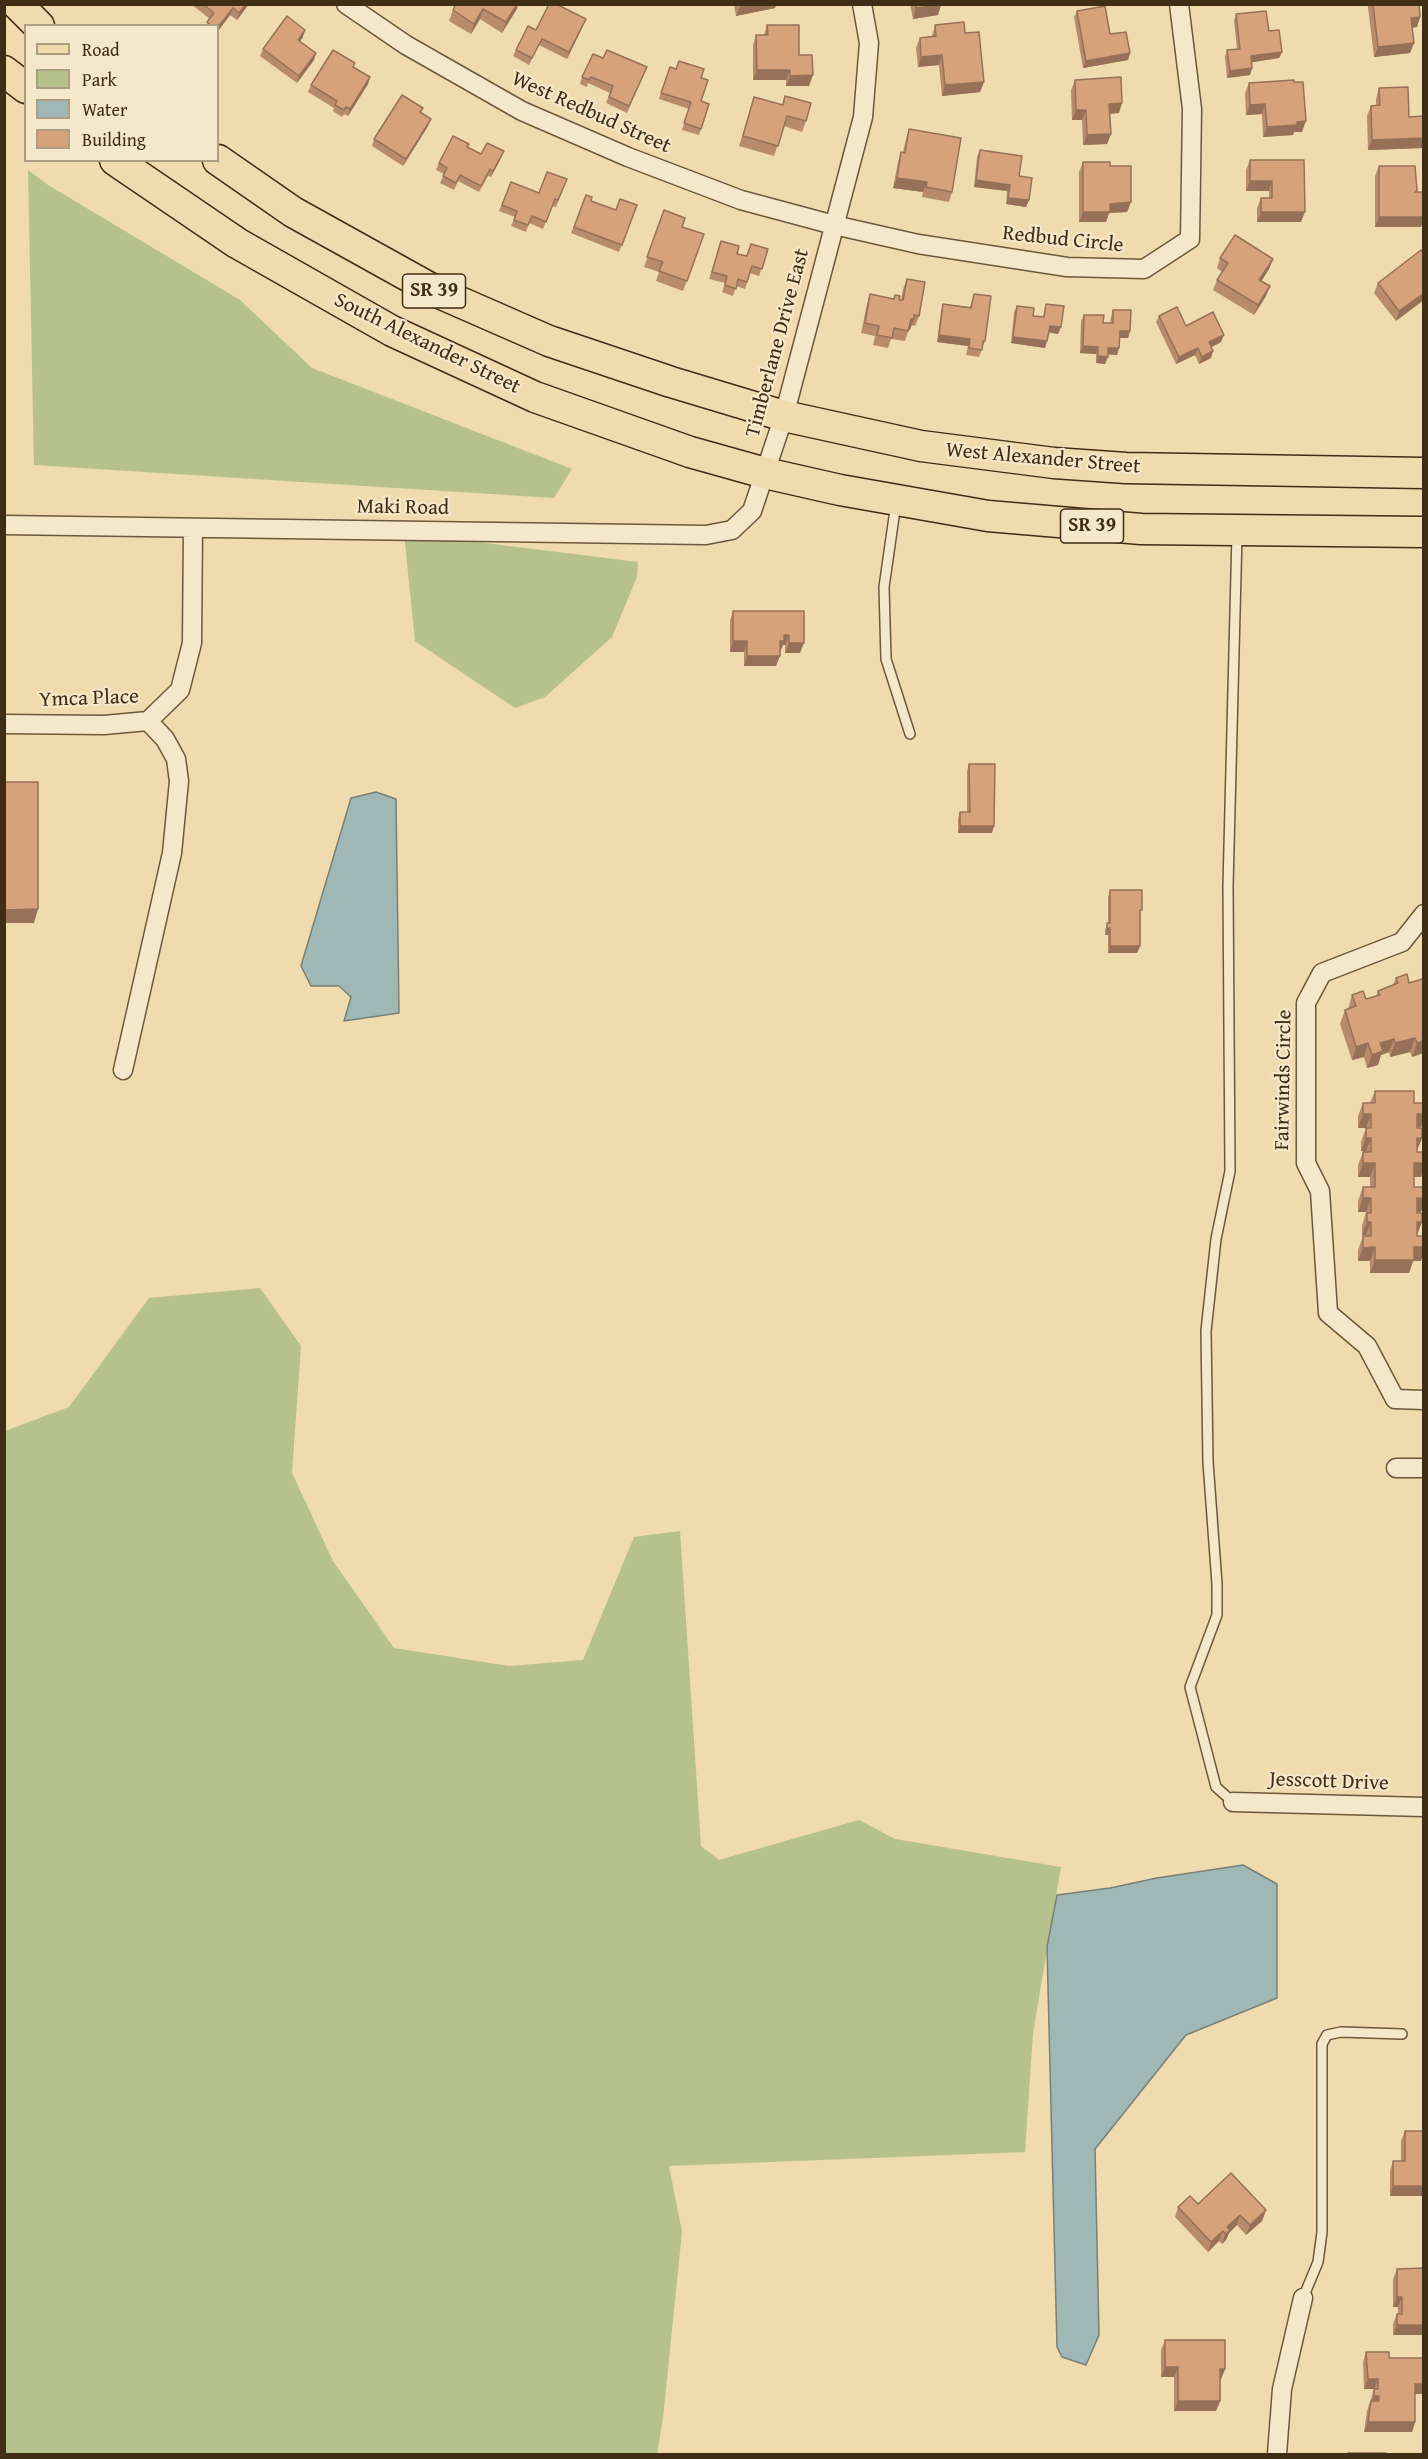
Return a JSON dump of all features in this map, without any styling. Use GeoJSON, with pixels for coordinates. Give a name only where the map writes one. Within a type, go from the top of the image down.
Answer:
{"type":"FeatureCollection","features":[{"type":"Feature","properties":{"kind":"main road"},"geometry":{"type":"LineString","coordinates":[[17,4],[37,24]]}},
{"type":"Feature","properties":{"kind":"main road"},"geometry":{"type":"LineString","coordinates":[[4,71],[24,86]]}},
{"type":"Feature","properties":{"kind":"main road","name":"West Alexander Street"},"geometry":{"type":"LineString","coordinates":[[219,161],[293,212],[437,292],[549,340],[671,382],[784,416],[921,446],[1054,463],[1125,468],[1424,473]]}},
{"type":"Feature","properties":{"kind":"main road","name":"South Alexander Street"},"geometry":{"type":"LineString","coordinates":[[118,162],[237,243],[392,331],[545,401],[690,452],[765,473]]}},
{"type":"Feature","properties":{"kind":"main road","name":"SR 39"},"geometry":{"type":"LineString","coordinates":[[765,473],[896,501],[988,516],[1065,524],[1141,529],[1424,532]]}},
{"type":"Feature","properties":{"kind":"street","name":"West Redbud Street"},"geometry":{"type":"LineString","coordinates":[[346,4],[406,45],[522,111],[628,157],[741,200],[834,225]]}},
{"type":"Feature","properties":{"kind":"street","name":"Timberlane Drive East"},"geometry":{"type":"LineString","coordinates":[[765,473],[784,416],[863,117],[869,43],[862,4]]}},
{"type":"Feature","properties":{"kind":"street","name":"Redbud Circle"},"geometry":{"type":"LineString","coordinates":[[834,225],[918,244],[1067,267],[1144,269],[1190,239],[1192,109],[1179,4]]}},
{"type":"Feature","properties":{"kind":"street","name":"Maki Road"},"geometry":{"type":"LineString","coordinates":[[4,525],[706,535],[732,530],[752,511],[765,473]]}},
{"type":"Feature","properties":{"kind":"street","name":"Ymca Place"},"geometry":{"type":"LineString","coordinates":[[4,724],[104,725],[148,721],[180,690],[192,643],[194,528]]}},
{"type":"Feature","properties":{"kind":"street"},"geometry":{"type":"LineString","coordinates":[[123,1070],[172,853],[179,780],[176,759],[165,739],[148,721]]}},
{"type":"Feature","properties":{"kind":"street","name":"Fairwinds Circle"},"geometry":{"type":"LineString","coordinates":[[1424,914],[1402,942],[1322,973],[1306,1003],[1306,1163],[1320,1191],[1328,1313],[1367,1346],[1395,1399],[1424,1400]]}},
{"type":"Feature","properties":{"kind":"street"},"geometry":{"type":"LineString","coordinates":[[1396,1468],[1424,1468]]}},
{"type":"Feature","properties":{"kind":"street","name":"Jesscott Drive"},"geometry":{"type":"LineString","coordinates":[[1233,1802],[1424,1807]]}},
{"type":"Feature","properties":{"kind":"street"},"geometry":{"type":"LineString","coordinates":[[1277,2454],[1282,2389],[1303,2298]]}},
{"type":"Feature","properties":{"kind":"lane"},"geometry":{"type":"LineString","coordinates":[[896,501],[884,587],[886,659],[910,734]]}},
{"type":"Feature","properties":{"kind":"lane"},"geometry":{"type":"LineString","coordinates":[[1233,1802],[1216,1786],[1190,1686],[1217,1615],[1217,1584],[1208,1462],[1206,1331],[1216,1239],[1230,1171],[1228,886],[1237,531]]}},
{"type":"Feature","properties":{"kind":"lane"},"geometry":{"type":"LineString","coordinates":[[1303,2298],[1318,2262],[1322,2232],[1322,2044],[1327,2035],[1341,2032],[1402,2034]]}},
{"type":"Feature","properties":{"kind":"green space"},"geometry":{"type":"Polygon","coordinates":[[[28,170],[48,185],[240,300],[312,368],[572,469],[554,498],[34,465],[28,170]]]}},
{"type":"Feature","properties":{"kind":"green space"},"geometry":{"type":"Polygon","coordinates":[[[404,533],[638,562],[637,577],[612,637],[545,697],[515,708],[415,641],[404,533]]]}},
{"type":"Feature","properties":{"kind":"green space"},"geometry":{"type":"Polygon","coordinates":[[[260,1288],[301,1346],[292,1473],[333,1561],[394,1648],[509,1666],[583,1660],[634,1537],[680,1531],[701,1846],[719,1860],[859,1820],[895,1839],[1061,1867],[1033,2033],[1025,2152],[669,2166],[682,2232],[663,2418],[657,2454],[5,2454],[5,1431],[69,1407],[149,1298],[260,1288]]]}},
{"type":"Feature","properties":{"kind":"water"},"geometry":{"type":"Polygon","coordinates":[[[376,792],[396,799],[399,1013],[344,1021],[351,997],[339,986],[311,986],[301,966],[351,798],[376,792]]]}},
{"type":"Feature","properties":{"kind":"water"},"geometry":{"type":"Polygon","coordinates":[[[1243,1865],[1277,1884],[1277,1998],[1186,2035],[1095,2149],[1099,2335],[1086,2365],[1062,2357],[1057,2347],[1047,1947],[1057,1895],[1243,1865]]]}},
{"type":"Feature","properties":{"kind":"building"},"geometry":{"type":"Polygon","coordinates":[[[203,4],[246,4],[239,13],[233,8],[219,26],[207,22],[214,13],[203,4]]]}},
{"type":"Feature","properties":{"kind":"building"},"geometry":{"type":"Polygon","coordinates":[[[456,4],[517,4],[506,22],[483,9],[474,24],[453,10],[456,4]]]}},
{"type":"Feature","properties":{"kind":"building"},"geometry":{"type":"Polygon","coordinates":[[[549,4],[556,4],[586,19],[569,52],[542,39],[532,58],[516,50],[528,26],[536,30],[549,4]]]}},
{"type":"Feature","properties":{"kind":"building"},"geometry":{"type":"Polygon","coordinates":[[[916,4],[941,4],[941,5],[916,8],[916,4]]]}},
{"type":"Feature","properties":{"kind":"building"},"geometry":{"type":"Polygon","coordinates":[[[1373,4],[1419,4],[1420,17],[1411,18],[1414,43],[1378,47],[1373,4]]]}},
{"type":"Feature","properties":{"kind":"building"},"geometry":{"type":"Polygon","coordinates":[[[1105,6],[1110,34],[1126,32],[1130,53],[1086,61],[1077,11],[1105,6]]]}},
{"type":"Feature","properties":{"kind":"building"},"geometry":{"type":"Polygon","coordinates":[[[1266,11],[1269,31],[1279,30],[1282,52],[1251,56],[1252,68],[1230,71],[1227,50],[1240,49],[1236,14],[1266,11]]]}},
{"type":"Feature","properties":{"kind":"building"},"geometry":{"type":"Polygon","coordinates":[[[287,16],[305,30],[298,40],[316,53],[299,76],[263,49],[287,16]]]}},
{"type":"Feature","properties":{"kind":"building"},"geometry":{"type":"Polygon","coordinates":[[[964,22],[965,33],[979,32],[984,82],[945,85],[942,55],[921,57],[920,38],[936,36],[935,25],[964,22]]]}},
{"type":"Feature","properties":{"kind":"building"},"geometry":{"type":"Polygon","coordinates":[[[767,25],[799,25],[799,55],[812,55],[813,75],[790,76],[790,70],[757,70],[756,35],[768,35],[767,25]]]}},
{"type":"Feature","properties":{"kind":"building"},"geometry":{"type":"Polygon","coordinates":[[[333,50],[355,63],[353,67],[370,77],[350,109],[346,107],[344,110],[335,105],[337,101],[311,85],[333,50]]]}},
{"type":"Feature","properties":{"kind":"building"},"geometry":{"type":"Polygon","coordinates":[[[607,50],[647,67],[629,106],[609,97],[613,86],[591,77],[589,80],[582,77],[593,54],[603,58],[607,50]]]}},
{"type":"Feature","properties":{"kind":"building"},"geometry":{"type":"Polygon","coordinates":[[[679,61],[704,69],[701,78],[708,80],[701,101],[709,104],[701,129],[684,123],[691,102],[661,93],[670,67],[676,69],[679,61]]]}},
{"type":"Feature","properties":{"kind":"building"},"geometry":{"type":"Polygon","coordinates":[[[1121,77],[1122,103],[1109,104],[1111,134],[1087,135],[1086,110],[1076,110],[1075,80],[1121,77]]]}},
{"type":"Feature","properties":{"kind":"building"},"geometry":{"type":"Polygon","coordinates":[[[1294,80],[1294,82],[1303,82],[1306,121],[1297,122],[1297,125],[1267,127],[1265,104],[1250,105],[1249,83],[1294,80]]]}},
{"type":"Feature","properties":{"kind":"building"},"geometry":{"type":"Polygon","coordinates":[[[1408,87],[1409,117],[1424,116],[1424,138],[1372,140],[1371,106],[1380,105],[1379,88],[1408,87]]]}},
{"type":"Feature","properties":{"kind":"building"},"geometry":{"type":"Polygon","coordinates":[[[402,95],[423,108],[420,112],[431,119],[406,159],[374,139],[402,95]]]}},
{"type":"Feature","properties":{"kind":"building"},"geometry":{"type":"Polygon","coordinates":[[[785,96],[811,103],[806,121],[787,116],[778,146],[743,136],[754,97],[783,105],[785,96]]]}},
{"type":"Feature","properties":{"kind":"building"},"geometry":{"type":"Polygon","coordinates":[[[909,129],[961,138],[952,192],[926,187],[927,182],[897,178],[901,152],[905,153],[909,129]]]}},
{"type":"Feature","properties":{"kind":"building"},"geometry":{"type":"Polygon","coordinates":[[[453,136],[469,144],[467,147],[481,154],[487,143],[504,151],[493,171],[490,169],[481,186],[460,175],[456,183],[443,176],[447,168],[439,163],[453,136]]]}},
{"type":"Feature","properties":{"kind":"building"},"geometry":{"type":"Polygon","coordinates":[[[980,150],[1022,156],[1019,176],[1032,178],[1029,200],[1008,198],[1010,185],[976,180],[980,150]]]}},
{"type":"Feature","properties":{"kind":"building"},"geometry":{"type":"Polygon","coordinates":[[[1250,160],[1304,160],[1305,212],[1261,212],[1261,198],[1272,198],[1272,181],[1250,181],[1250,160]]]}},
{"type":"Feature","properties":{"kind":"building"},"geometry":{"type":"Polygon","coordinates":[[[1083,162],[1110,162],[1110,166],[1131,166],[1131,202],[1110,204],[1110,212],[1083,212],[1083,162]]]}},
{"type":"Feature","properties":{"kind":"building"},"geometry":{"type":"Polygon","coordinates":[[[1379,166],[1415,166],[1417,190],[1415,192],[1424,192],[1424,217],[1379,217],[1379,166]]]}},
{"type":"Feature","properties":{"kind":"building"},"geometry":{"type":"Polygon","coordinates":[[[547,172],[567,179],[558,200],[555,199],[546,222],[532,216],[528,225],[514,220],[517,211],[502,205],[511,182],[539,193],[547,172]]]}},
{"type":"Feature","properties":{"kind":"building"},"geometry":{"type":"Polygon","coordinates":[[[586,195],[592,197],[591,201],[616,210],[620,199],[637,205],[622,245],[574,227],[586,195]]]}},
{"type":"Feature","properties":{"kind":"building"},"geometry":{"type":"Polygon","coordinates":[[[664,210],[685,218],[682,227],[704,234],[687,281],[659,271],[663,262],[647,257],[664,210]]]}},
{"type":"Feature","properties":{"kind":"building"},"geometry":{"type":"Polygon","coordinates":[[[1235,235],[1273,259],[1259,280],[1270,286],[1258,305],[1217,280],[1228,263],[1220,258],[1235,235]]]}},
{"type":"Feature","properties":{"kind":"building"},"geometry":{"type":"Polygon","coordinates":[[[721,241],[739,246],[737,254],[747,256],[751,244],[768,249],[762,269],[752,266],[747,282],[738,279],[736,289],[725,285],[727,276],[712,272],[721,241]]]}},
{"type":"Feature","properties":{"kind":"building"},"geometry":{"type":"Polygon","coordinates":[[[1421,250],[1424,254],[1424,293],[1399,311],[1378,283],[1421,250]]]}},
{"type":"Feature","properties":{"kind":"building"},"geometry":{"type":"Polygon","coordinates":[[[907,279],[925,282],[919,316],[914,315],[914,319],[911,319],[908,331],[894,328],[892,338],[877,335],[879,326],[865,323],[870,294],[894,299],[895,295],[900,296],[899,300],[903,300],[907,279]]]}},
{"type":"Feature","properties":{"kind":"building"},"geometry":{"type":"Polygon","coordinates":[[[974,294],[991,296],[982,350],[969,348],[970,339],[939,335],[943,304],[971,308],[974,294]]]}},
{"type":"Feature","properties":{"kind":"building"},"geometry":{"type":"Polygon","coordinates":[[[1046,304],[1064,306],[1061,327],[1050,326],[1047,341],[1013,337],[1017,306],[1034,308],[1033,316],[1044,317],[1046,304]]]}},
{"type":"Feature","properties":{"kind":"building"},"geometry":{"type":"Polygon","coordinates":[[[1177,307],[1186,326],[1213,312],[1224,335],[1209,342],[1213,351],[1202,357],[1198,348],[1179,357],[1159,316],[1177,307]]]}},
{"type":"Feature","properties":{"kind":"building"},"geometry":{"type":"Polygon","coordinates":[[[1113,310],[1131,310],[1130,331],[1120,331],[1119,348],[1108,348],[1108,357],[1098,356],[1098,347],[1083,346],[1084,315],[1104,315],[1103,323],[1113,323],[1113,310]]]}},
{"type":"Feature","properties":{"kind":"building"},"geometry":{"type":"Polygon","coordinates":[[[733,611],[804,611],[804,643],[789,643],[789,635],[784,635],[784,641],[780,641],[780,656],[747,656],[747,641],[733,641],[733,611]]]}},
{"type":"Feature","properties":{"kind":"building"},"geometry":{"type":"Polygon","coordinates":[[[969,764],[995,764],[994,826],[960,826],[960,812],[970,812],[969,764]]]}},
{"type":"Feature","properties":{"kind":"building"},"geometry":{"type":"Polygon","coordinates":[[[4,782],[38,782],[38,909],[4,910],[4,782]]]}},
{"type":"Feature","properties":{"kind":"building"},"geometry":{"type":"Polygon","coordinates":[[[1110,890],[1142,890],[1140,946],[1110,946],[1110,928],[1107,928],[1107,923],[1110,923],[1110,890]]]}},
{"type":"Feature","properties":{"kind":"building"},"geometry":{"type":"Polygon","coordinates":[[[1407,974],[1409,983],[1422,979],[1424,984],[1424,1041],[1417,1043],[1415,1038],[1395,1043],[1394,1039],[1380,1043],[1383,1051],[1372,1055],[1368,1043],[1356,1047],[1345,1010],[1356,1006],[1352,995],[1363,991],[1366,999],[1380,995],[1378,991],[1398,983],[1396,978],[1407,974]]]}},
{"type":"Feature","properties":{"kind":"building"},"geometry":{"type":"Polygon","coordinates":[[[1375,1091],[1414,1091],[1414,1103],[1424,1103],[1424,1114],[1417,1114],[1417,1128],[1422,1128],[1422,1138],[1417,1138],[1417,1152],[1424,1152],[1424,1163],[1414,1163],[1414,1187],[1424,1187],[1424,1198],[1417,1198],[1417,1213],[1422,1213],[1422,1222],[1417,1222],[1417,1236],[1424,1236],[1424,1247],[1414,1247],[1414,1260],[1375,1260],[1375,1247],[1363,1248],[1363,1236],[1371,1236],[1371,1222],[1367,1222],[1367,1213],[1371,1213],[1371,1198],[1363,1198],[1363,1187],[1375,1187],[1375,1163],[1363,1163],[1363,1152],[1371,1152],[1371,1138],[1366,1138],[1366,1128],[1371,1128],[1371,1114],[1363,1114],[1363,1103],[1375,1103],[1375,1091]]]}},
{"type":"Feature","properties":{"kind":"building"},"geometry":{"type":"Polygon","coordinates":[[[1405,2131],[1424,2131],[1424,2186],[1393,2186],[1393,2161],[1405,2161],[1405,2131]]]}},
{"type":"Feature","properties":{"kind":"building"},"geometry":{"type":"Polygon","coordinates":[[[1231,2173],[1266,2210],[1250,2225],[1240,2215],[1227,2227],[1230,2230],[1226,2234],[1223,2231],[1211,2242],[1178,2207],[1190,2196],[1198,2204],[1231,2173]]]}},
{"type":"Feature","properties":{"kind":"building"},"geometry":{"type":"Polygon","coordinates":[[[1424,2268],[1424,2325],[1397,2325],[1397,2314],[1402,2314],[1402,2297],[1397,2297],[1397,2269],[1424,2268]]]}},
{"type":"Feature","properties":{"kind":"building"},"geometry":{"type":"Polygon","coordinates":[[[1165,2340],[1225,2340],[1225,2369],[1220,2369],[1220,2401],[1178,2401],[1178,2367],[1165,2367],[1165,2340]]]}},
{"type":"Feature","properties":{"kind":"building"},"geometry":{"type":"Polygon","coordinates":[[[1366,2352],[1389,2352],[1389,2358],[1424,2358],[1424,2384],[1415,2384],[1415,2422],[1368,2422],[1371,2401],[1379,2401],[1379,2396],[1374,2396],[1374,2389],[1378,2389],[1378,2379],[1368,2379],[1366,2352]]]}},
{"type":"Feature","properties":{"kind":"building"},"geometry":{"type":"Polygon","coordinates":[[[1386,2453],[1386,2454],[1348,2454],[1386,2453]]]}}]}
